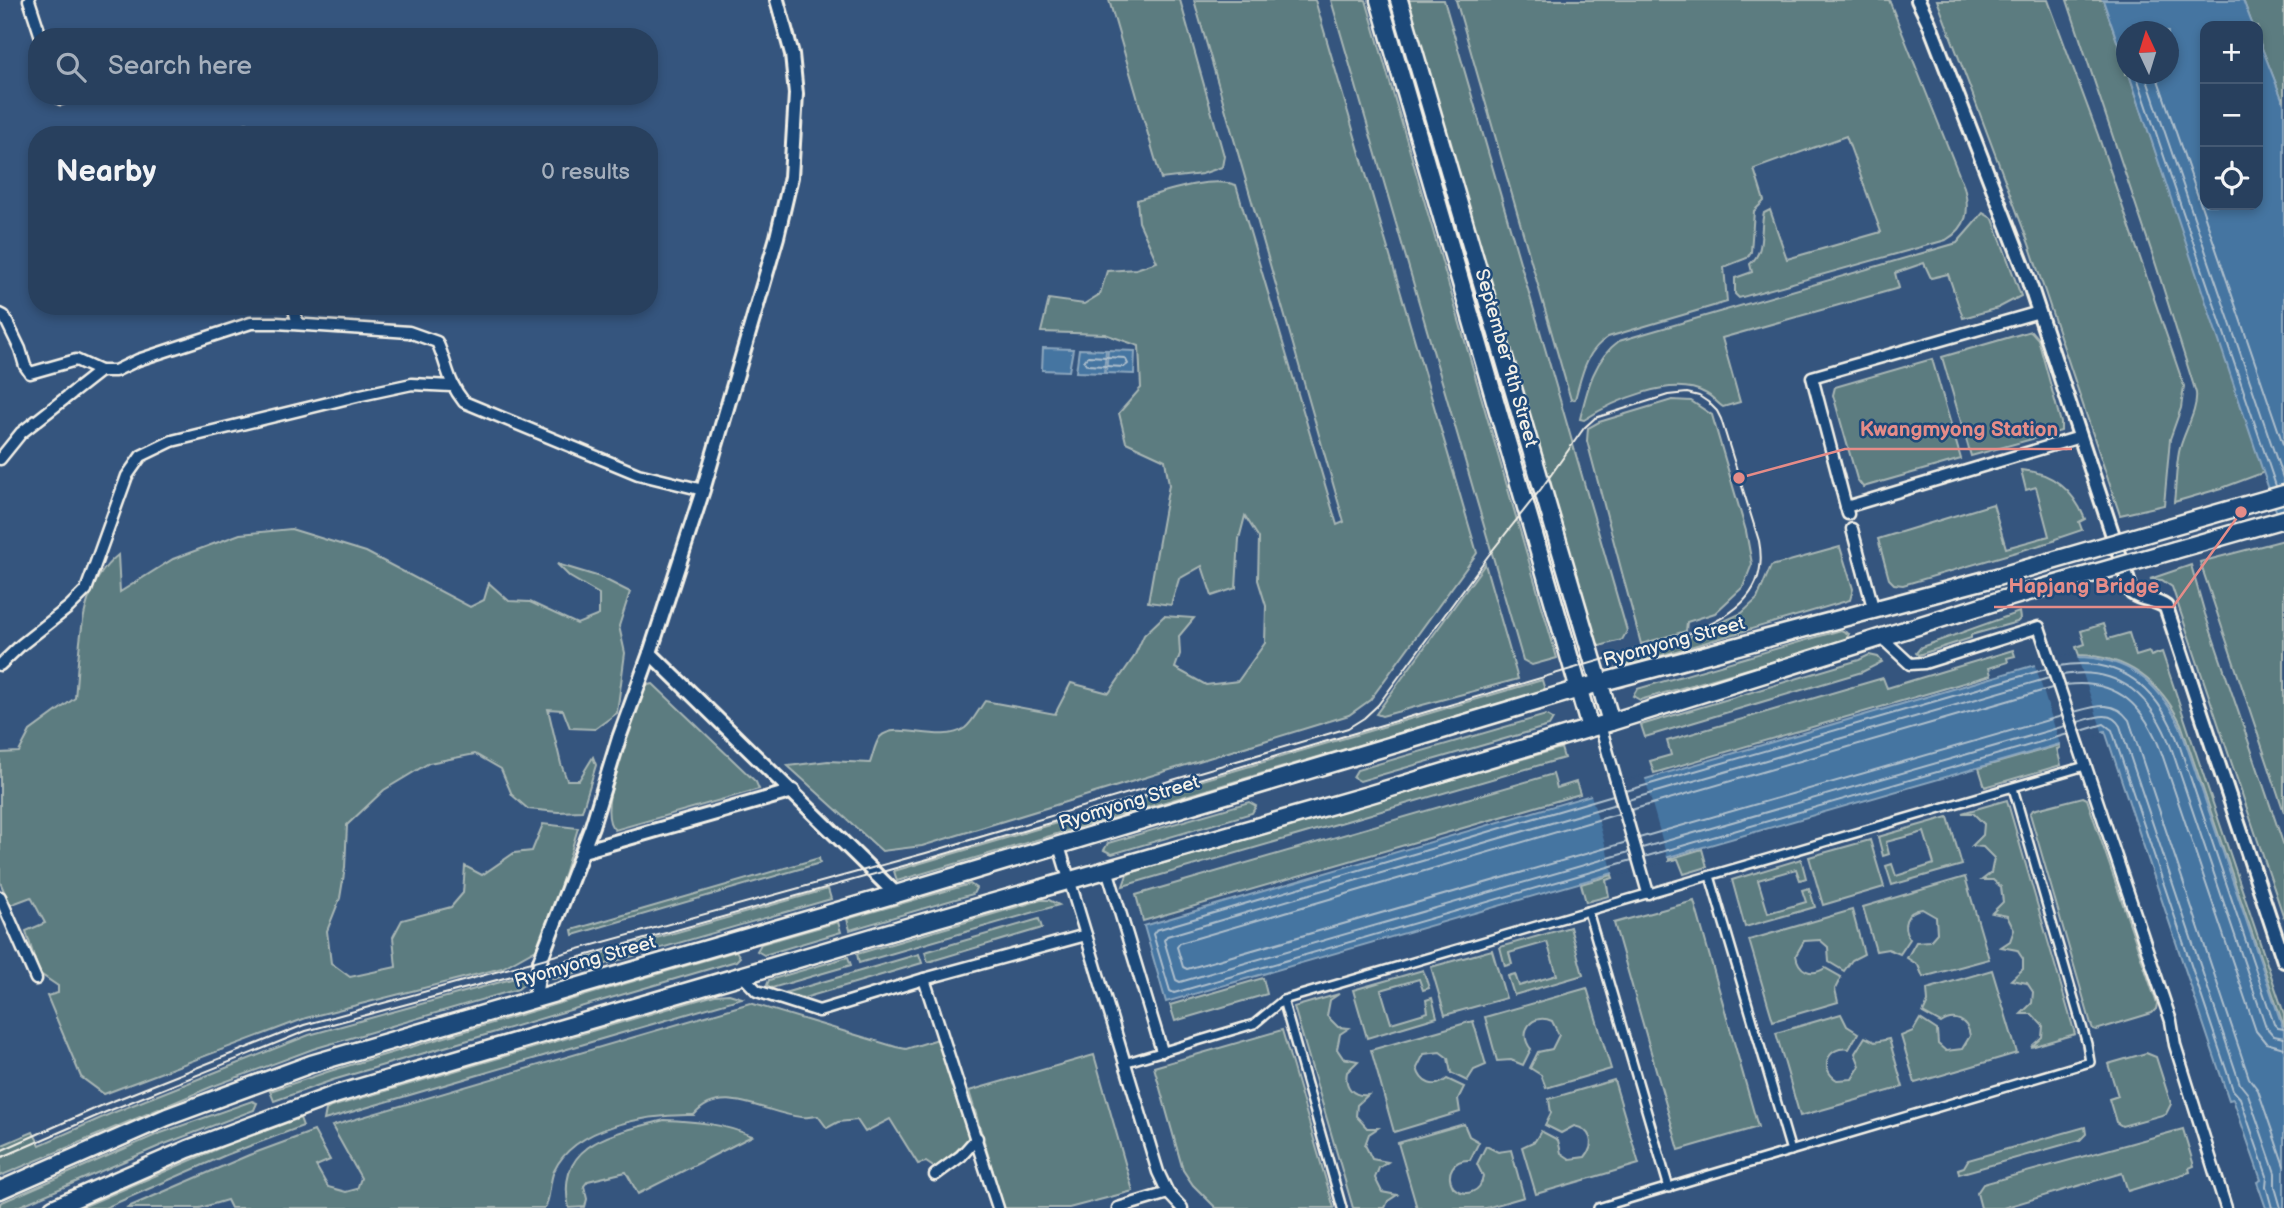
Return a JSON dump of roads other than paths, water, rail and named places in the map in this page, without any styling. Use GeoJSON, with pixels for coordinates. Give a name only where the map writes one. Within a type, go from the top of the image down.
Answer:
{"type":"FeatureCollection","features":[{"type":"Feature","properties":{"kind":"highway","name":"September 9th Street"},"geometry":{"type":"LineString","coordinates":[[1379,0],[1579,689],[1600,725]]}},
{"type":"Feature","properties":{"kind":"highway","name":"September 9th Street"},"geometry":{"type":"LineString","coordinates":[[1399,0],[1599,683],[1600,725]]}},
{"type":"Feature","properties":{"kind":"highway","name":"Ryomyong Street"},"geometry":{"type":"LineString","coordinates":[[0,1190],[167,1117],[311,1064],[1059,846],[1599,683],[1874,611],[2284,494]]}},
{"type":"Feature","properties":{"kind":"highway"},"geometry":{"type":"LineString","coordinates":[[53,1208],[188,1149],[309,1103],[1371,794],[2004,598],[2284,519]]}},
{"type":"Feature","properties":{"kind":"street"},"geometry":{"type":"LineString","coordinates":[[29,0],[38,28]]}},
{"type":"Feature","properties":{"kind":"street"},"geometry":{"type":"LineString","coordinates":[[535,999],[540,961],[583,851],[703,491],[754,321],[791,177],[795,119],[794,69],[777,0]]}},
{"type":"Feature","properties":{"kind":"street"},"geometry":{"type":"LineString","coordinates":[[1918,0],[1934,35],[2039,312],[2132,593],[2138,598],[2156,599],[2166,607],[2284,961]]}},
{"type":"Feature","properties":{"kind":"street"},"geometry":{"type":"LineString","coordinates":[[2039,312],[1812,377],[1847,510],[2080,437]]}},
{"type":"Feature","properties":{"kind":"street"},"geometry":{"type":"LineString","coordinates":[[0,314],[9,327],[30,373],[76,360],[100,371],[115,371],[138,360],[251,323],[409,332],[437,342],[451,386],[464,402],[638,474],[703,491]]}},
{"type":"Feature","properties":{"kind":"street"},"geometry":{"type":"LineString","coordinates":[[296,315],[298,324]]}},
{"type":"Feature","properties":{"kind":"street"},"geometry":{"type":"LineString","coordinates":[[0,459],[21,433],[100,371]]}},
{"type":"Feature","properties":{"kind":"street"},"geometry":{"type":"LineString","coordinates":[[0,665],[86,590],[127,476],[141,456],[172,441],[361,395],[412,384],[451,386]]}},
{"type":"Feature","properties":{"kind":"street"},"geometry":{"type":"LineString","coordinates":[[1852,529],[1874,611]]}},
{"type":"Feature","properties":{"kind":"street"},"geometry":{"type":"LineString","coordinates":[[1881,637],[1910,664],[1924,663],[2039,627],[2171,1021],[2175,1045],[2226,1208]]}},
{"type":"Feature","properties":{"kind":"street"},"geometry":{"type":"LineString","coordinates":[[650,653],[896,894]]}},
{"type":"Feature","properties":{"kind":"street"},"geometry":{"type":"LineString","coordinates":[[1600,725],[1648,893]]}},
{"type":"Feature","properties":{"kind":"street"},"geometry":{"type":"LineString","coordinates":[[1124,1063],[1254,1024],[1283,1000],[2084,766]]}},
{"type":"Feature","properties":{"kind":"street"},"geometry":{"type":"LineString","coordinates":[[1598,1208],[2090,1062],[2013,788]]}},
{"type":"Feature","properties":{"kind":"street"},"geometry":{"type":"LineString","coordinates":[[583,851],[793,791]]}},
{"type":"Feature","properties":{"kind":"street"},"geometry":{"type":"LineString","coordinates":[[1059,846],[1155,1164],[1168,1193],[1182,1208]]}},
{"type":"Feature","properties":{"kind":"street"},"geometry":{"type":"LineString","coordinates":[[1107,869],[1162,1051]]}},
{"type":"Feature","properties":{"kind":"street"},"geometry":{"type":"LineString","coordinates":[[1710,876],[1791,1151]]}},
{"type":"Feature","properties":{"kind":"street"},"geometry":{"type":"LineString","coordinates":[[0,897],[36,979]]}},
{"type":"Feature","properties":{"kind":"street"},"geometry":{"type":"LineString","coordinates":[[1588,911],[1669,1188]]}},
{"type":"Feature","properties":{"kind":"street"},"geometry":{"type":"LineString","coordinates":[[742,975],[757,991],[819,1011],[924,979],[1086,936]]}},
{"type":"Feature","properties":{"kind":"street"},"geometry":{"type":"LineString","coordinates":[[924,979],[998,1208]]}},
{"type":"Feature","properties":{"kind":"street"},"geometry":{"type":"LineString","coordinates":[[1283,1000],[1342,1208]]}},
{"type":"Feature","properties":{"kind":"street"},"geometry":{"type":"LineString","coordinates":[[935,1175],[961,1156],[977,1138]]}},
{"type":"Feature","properties":{"kind":"street"},"geometry":{"type":"LineString","coordinates":[[1118,1208],[1168,1193]]}},
{"type":"Feature","properties":{"kind":"water"},"geometry":{"type":"Polygon","coordinates":[[[2103,0],[2243,0],[2251,21],[2200,21],[2200,210],[2263,210],[2263,51],[2284,104],[2284,534],[2132,84],[2179,84],[2179,21],[2116,21],[2116,38],[2103,0]]]}},
{"type":"Feature","properties":{"kind":"water"},"geometry":{"type":"Polygon","coordinates":[[[1043,348],[1073,349],[1069,371],[1042,370],[1043,348]]]}},
{"type":"Feature","properties":{"kind":"water"},"geometry":{"type":"Polygon","coordinates":[[[1079,349],[1106,350],[1104,373],[1076,372],[1079,349]]]}},
{"type":"Feature","properties":{"kind":"water"},"geometry":{"type":"Polygon","coordinates":[[[1108,350],[1135,351],[1134,374],[1106,373],[1108,350]]]}},
{"type":"Feature","properties":{"kind":"water"},"geometry":{"type":"Polygon","coordinates":[[[2075,657],[2111,661],[2139,675],[2161,696],[2180,726],[2284,1031],[2284,1208],[2266,1208],[2257,1182],[2261,1180],[2233,1099],[2229,1100],[2105,731],[1166,1002],[1144,926],[2035,665],[2075,657]]]}},
{"type":"Feature","properties":{"kind":"tram line"},"geometry":{"type":"LineString","coordinates":[[0,1151],[103,1105],[304,1025],[926,853],[1348,728],[1378,705],[1584,428],[1595,418],[1668,395],[1687,393],[1708,402],[1721,419],[1759,541],[1761,560],[1752,591],[1742,603],[1730,613],[1700,629],[928,859],[306,1031],[0,1158]]}},
{"type":"Feature","properties":{"kind":"place","name":"Kwangmyong Station"},"geometry":{"type":"Point","coordinates":[1739,478]}},
{"type":"Feature","properties":{"kind":"place","name":"Hapjang Bridge"},"geometry":{"type":"Point","coordinates":[2241,512]}}]}
